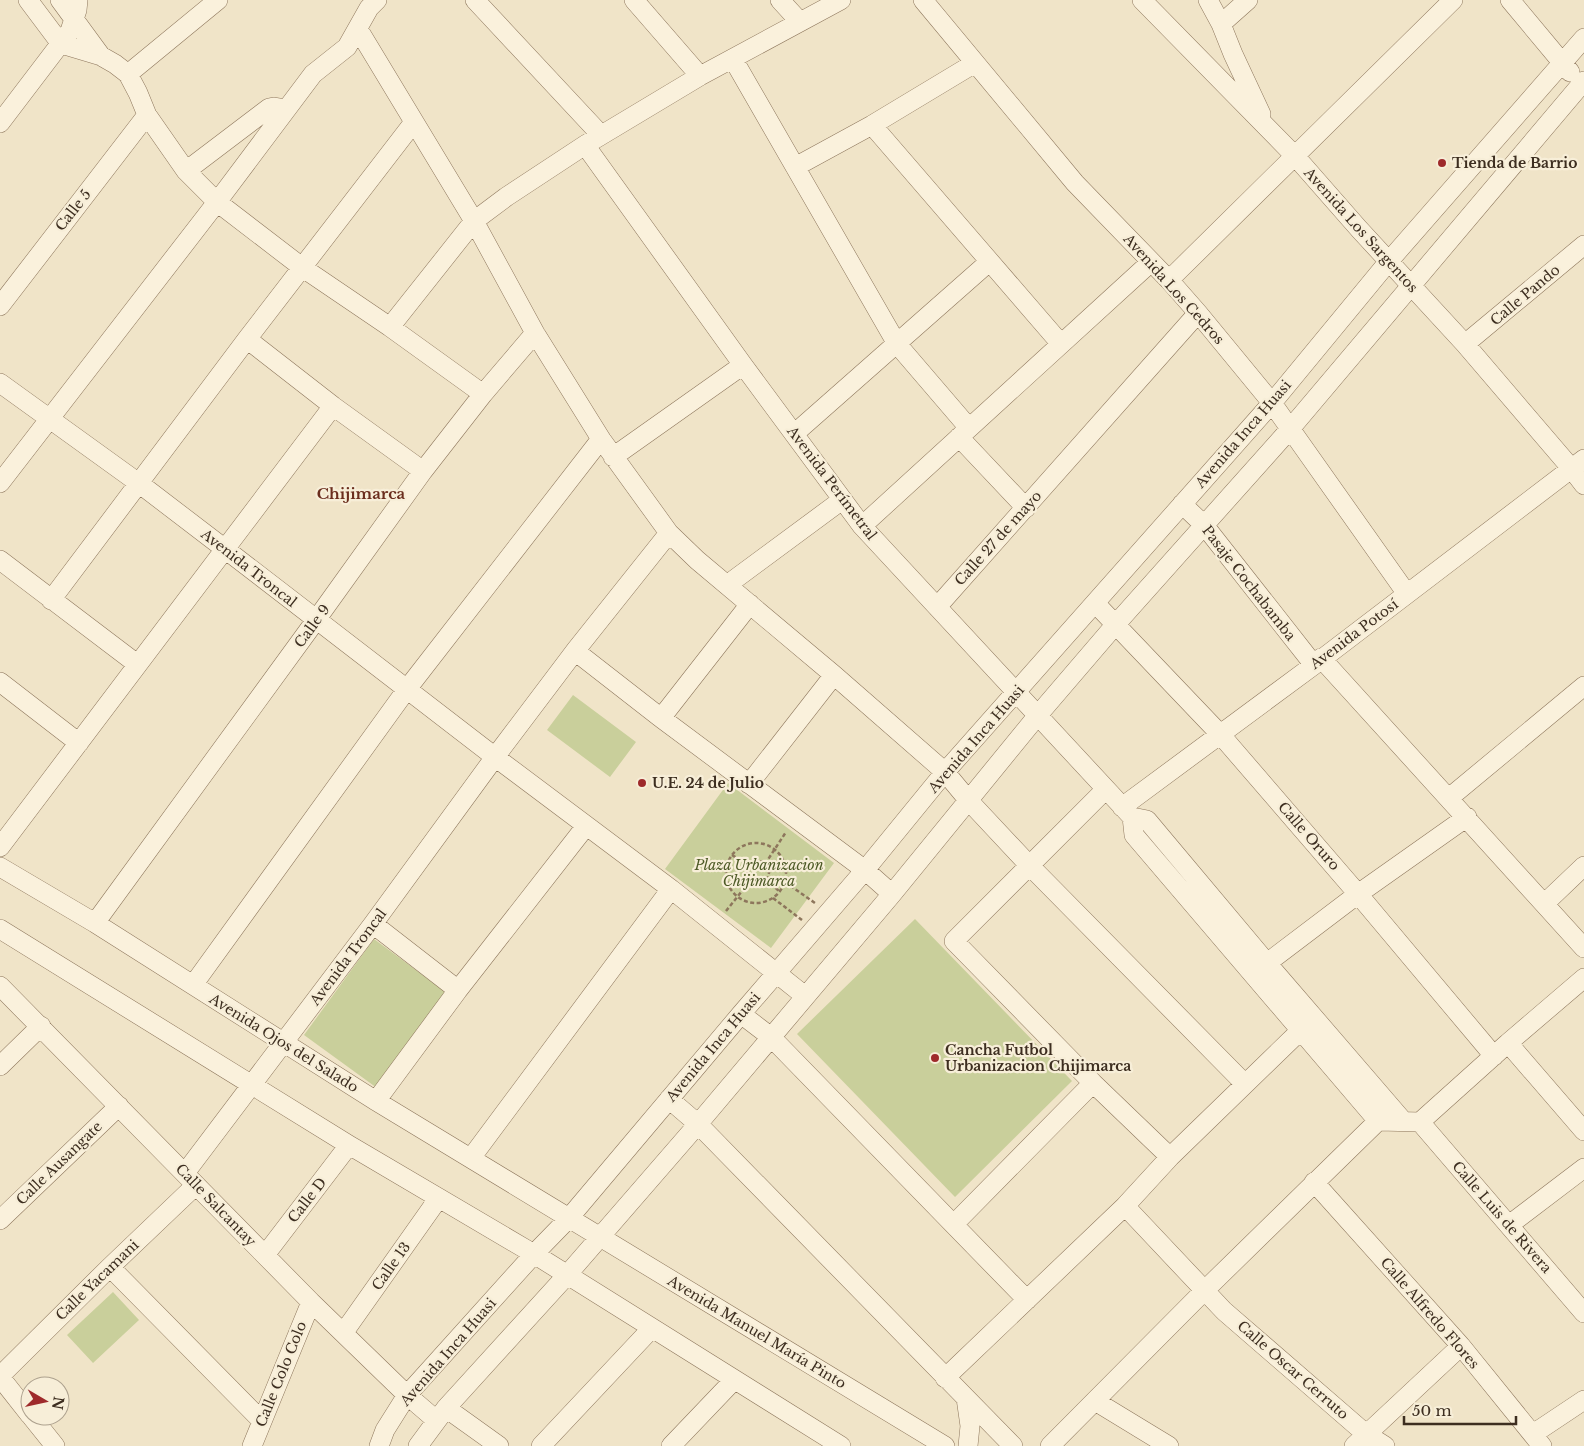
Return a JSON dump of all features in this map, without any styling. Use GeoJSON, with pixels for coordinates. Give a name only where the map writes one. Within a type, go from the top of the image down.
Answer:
{"type":"FeatureCollection","features":[{"type":"Feature","properties":{"kind":"street"},"geometry":{"type":"LineString","coordinates":[[28,0],[61,44],[101,56],[128,74],[147,115],[186,171],[217,202],[303,268],[390,327],[483,394]]}},
{"type":"Feature","properties":{"kind":"street"},"geometry":{"type":"LineString","coordinates":[[60,0],[101,56]]}},
{"type":"Feature","properties":{"kind":"street"},"geometry":{"type":"LineString","coordinates":[[0,123],[61,44],[75,20],[78,0]]}},
{"type":"Feature","properties":{"kind":"street"},"geometry":{"type":"LineString","coordinates":[[128,74],[218,0]]}},
{"type":"Feature","properties":{"kind":"street"},"geometry":{"type":"LineString","coordinates":[[0,483],[217,202],[312,74],[347,47],[369,8],[377,0]]}},
{"type":"Feature","properties":{"kind":"street","name":"Avenida Perímetral"},"geometry":{"type":"LineString","coordinates":[[475,0],[593,140],[743,365],[862,526],[1127,812]]}},
{"type":"Feature","properties":{"kind":"street"},"geometry":{"type":"LineString","coordinates":[[634,0],[700,76]]}},
{"type":"Feature","properties":{"kind":"street"},"geometry":{"type":"LineString","coordinates":[[780,0],[800,22]]}},
{"type":"Feature","properties":{"kind":"street"},"geometry":{"type":"LineString","coordinates":[[390,327],[474,221],[506,197],[593,140],[700,76],[841,0]]}},
{"type":"Feature","properties":{"kind":"street","name":"Avenida Los Cedros"},"geometry":{"type":"LineString","coordinates":[[923,0],[1075,183],[1169,280],[1272,403],[1407,594]]}},
{"type":"Feature","properties":{"kind":"street","name":"Avenida Los Sargentos"},"geometry":{"type":"LineString","coordinates":[[1142,0],[1295,156],[1465,344],[1578,463],[1584,485]]}},
{"type":"Feature","properties":{"kind":"street"},"geometry":{"type":"LineString","coordinates":[[1208,0],[1221,24],[1268,128]]}},
{"type":"Feature","properties":{"kind":"street"},"geometry":{"type":"LineString","coordinates":[[1221,24],[1248,0]]}},
{"type":"Feature","properties":{"kind":"street"},"geometry":{"type":"LineString","coordinates":[[1169,280],[1453,0]]}},
{"type":"Feature","properties":{"kind":"street"},"geometry":{"type":"LineString","coordinates":[[418,1446],[441,1414],[567,1275],[698,1124],[892,894],[1038,715],[1116,624],[1290,429],[1583,85],[1562,64],[1510,0]]}},
{"type":"Feature","properties":{"kind":"street"},"geometry":{"type":"LineString","coordinates":[[358,28],[474,221],[535,333],[613,457],[669,533],[686,550],[945,772],[969,801],[1029,865],[1246,1084]]}},
{"type":"Feature","properties":{"kind":"street","name":"Avenida Inca Huasi"},"geometry":{"type":"LineString","coordinates":[[378,1446],[385,1430],[408,1394],[534,1254],[569,1218],[740,1014],[865,870],[945,772],[1272,403],[1389,261],[1584,38]]}},
{"type":"Feature","properties":{"kind":"street"},"geometry":{"type":"LineString","coordinates":[[733,59],[898,344],[964,433],[1026,508]]}},
{"type":"Feature","properties":{"kind":"street"},"geometry":{"type":"LineString","coordinates":[[795,167],[872,125],[975,63]]}},
{"type":"Feature","properties":{"kind":"street"},"geometry":{"type":"LineString","coordinates":[[186,171],[269,108],[274,106],[286,110]]}},
{"type":"Feature","properties":{"kind":"street","name":"Calle 5"},"geometry":{"type":"LineString","coordinates":[[0,306],[147,115]]}},
{"type":"Feature","properties":{"kind":"street"},"geometry":{"type":"LineString","coordinates":[[51,600],[140,484],[247,339],[414,122]]}},
{"type":"Feature","properties":{"kind":"street"},"geometry":{"type":"LineString","coordinates":[[872,125],[1060,344]]}},
{"type":"Feature","properties":{"kind":"street","name":"Calle Pando"},"geometry":{"type":"LineString","coordinates":[[1465,344],[1584,246]]}},
{"type":"Feature","properties":{"kind":"street"},"geometry":{"type":"LineString","coordinates":[[794,434],[989,262]]}},
{"type":"Feature","properties":{"kind":"street"},"geometry":{"type":"LineString","coordinates":[[862,526],[1151,262]]}},
{"type":"Feature","properties":{"kind":"street","name":"Calle 27 de mayo"},"geometry":{"type":"LineString","coordinates":[[937,607],[1198,313]]}},
{"type":"Feature","properties":{"kind":"street","name":"Calle 9"},"geometry":{"type":"LineString","coordinates":[[95,923],[423,471],[483,394],[535,333]]}},
{"type":"Feature","properties":{"kind":"street"},"geometry":{"type":"LineString","coordinates":[[247,339],[333,406],[423,471]]}},
{"type":"Feature","properties":{"kind":"street"},"geometry":{"type":"LineString","coordinates":[[613,457],[743,365]]}},
{"type":"Feature","properties":{"kind":"street","name":"Avenida Troncal"},"geometry":{"type":"LineString","coordinates":[[0,383],[225,548],[494,757],[671,889],[805,996]]}},
{"type":"Feature","properties":{"kind":"street"},"geometry":{"type":"LineString","coordinates":[[0,847],[333,406]]}},
{"type":"Feature","properties":{"kind":"street"},"geometry":{"type":"LineString","coordinates":[[193,984],[407,689],[601,439]]}},
{"type":"Feature","properties":{"kind":"street","name":"Avenida Potosí"},"geometry":{"type":"LineString","coordinates":[[1127,812],[1220,734],[1318,662],[1578,463]]}},
{"type":"Feature","properties":{"kind":"street"},"geometry":{"type":"LineString","coordinates":[[727,585],[842,500]]}},
{"type":"Feature","properties":{"kind":"street","name":"Pasaje Cochabamba"},"geometry":{"type":"LineString","coordinates":[[1182,504],[1204,525],[1318,662],[1467,817],[1584,948]]}},
{"type":"Feature","properties":{"kind":"street","name":"Avenida Troncal"},"geometry":{"type":"LineString","coordinates":[[252,1084],[373,924],[494,757],[669,533]]}},
{"type":"Feature","properties":{"kind":"street"},"geometry":{"type":"LineString","coordinates":[[0,560],[137,664]]}},
{"type":"Feature","properties":{"kind":"street","name":"Calle Oruro"},"geometry":{"type":"LineString","coordinates":[[1095,603],[1220,734],[1494,1056]]}},
{"type":"Feature","properties":{"kind":"street"},"geometry":{"type":"LineString","coordinates":[[661,718],[750,604]]}},
{"type":"Feature","properties":{"kind":"street"},"geometry":{"type":"LineString","coordinates":[[575,651],[661,718],[865,870],[892,894]]}},
{"type":"Feature","properties":{"kind":"street"},"geometry":{"type":"LineString","coordinates":[[749,784],[834,675]]}},
{"type":"Feature","properties":{"kind":"street"},"geometry":{"type":"LineString","coordinates":[[0,682],[79,743]]}},
{"type":"Feature","properties":{"kind":"street"},"geometry":{"type":"LineString","coordinates":[[1449,798],[1584,687]]}},
{"type":"Feature","properties":{"kind":"street"},"geometry":{"type":"LineString","coordinates":[[1106,789],[954,941],[1093,1083],[1170,1157]]}},
{"type":"Feature","properties":{"kind":"street"},"geometry":{"type":"LineString","coordinates":[[1127,812],[1134,835],[1378,1121]]}},
{"type":"Feature","properties":{"kind":"street","name":"Calle Luis de Rivera"},"geometry":{"type":"LineString","coordinates":[[1127,812],[1148,820],[1267,963],[1508,1225],[1584,1313]]}},
{"type":"Feature","properties":{"kind":"street"},"geometry":{"type":"LineString","coordinates":[[1267,963],[1358,894],[1467,817]]}},
{"type":"Feature","properties":{"kind":"street"},"geometry":{"type":"LineString","coordinates":[[376,1101],[458,990],[586,826]]}},
{"type":"Feature","properties":{"kind":"street"},"geometry":{"type":"LineString","coordinates":[[1544,904],[1584,866]]}},
{"type":"Feature","properties":{"kind":"street","name":"Avenida Ojos del Salado"},"geometry":{"type":"LineString","coordinates":[[0,867],[95,923],[376,1101],[569,1218]]}},
{"type":"Feature","properties":{"kind":"street"},"geometry":{"type":"LineString","coordinates":[[471,1158],[671,889]]}},
{"type":"Feature","properties":{"kind":"street"},"geometry":{"type":"LineString","coordinates":[[373,924],[458,990]]}},
{"type":"Feature","properties":{"kind":"street"},"geometry":{"type":"LineString","coordinates":[[0,929],[349,1145],[534,1254],[830,1443]]}},
{"type":"Feature","properties":{"kind":"street"},"geometry":{"type":"LineString","coordinates":[[1050,1446],[1314,1182],[1378,1121],[1412,1122],[1494,1056],[1584,978]]}},
{"type":"Feature","properties":{"kind":"street","name":"Calle Salcantay"},"geometry":{"type":"LineString","coordinates":[[0,986],[311,1302],[408,1394],[499,1446]]}},
{"type":"Feature","properties":{"kind":"street"},"geometry":{"type":"LineString","coordinates":[[740,1014],[770,1037],[1027,1300]]}},
{"type":"Feature","properties":{"kind":"street"},"geometry":{"type":"LineString","coordinates":[[0,1066],[41,1026]]}},
{"type":"Feature","properties":{"kind":"street"},"geometry":{"type":"LineString","coordinates":[[945,1378],[1125,1206],[1170,1157],[1300,1031]]}},
{"type":"Feature","properties":{"kind":"street"},"geometry":{"type":"LineString","coordinates":[[1508,1043],[1584,1130]]}},
{"type":"Feature","properties":{"kind":"street"},"geometry":{"type":"LineString","coordinates":[[954,1224],[1093,1083]]}},
{"type":"Feature","properties":{"kind":"street","name":"Calle Yacamani"},"geometry":{"type":"LineString","coordinates":[[0,1377],[110,1267],[190,1179],[252,1084]]}},
{"type":"Feature","properties":{"kind":"street"},"geometry":{"type":"LineString","coordinates":[[669,1099],[698,1124],[1013,1446]]}},
{"type":"Feature","properties":{"kind":"street","name":"Calle Ausangate"},"geometry":{"type":"LineString","coordinates":[[0,1220],[119,1106]]}},
{"type":"Feature","properties":{"kind":"street","name":"Calle D"},"geometry":{"type":"LineString","coordinates":[[265,1255],[349,1145]]}},
{"type":"Feature","properties":{"kind":"street"},"geometry":{"type":"LineString","coordinates":[[1508,1225],[1584,1168]]}},
{"type":"Feature","properties":{"kind":"street","name":"Calle Alfredo Flores"},"geometry":{"type":"LineString","coordinates":[[1314,1182],[1461,1346],[1537,1440]]}},
{"type":"Feature","properties":{"kind":"street","name":"Calle 13"},"geometry":{"type":"LineString","coordinates":[[344,1332],[438,1199]]}},
{"type":"Feature","properties":{"kind":"street","name":"Calle Oscar Cerruto"},"geometry":{"type":"LineString","coordinates":[[1125,1206],[1224,1311],[1360,1440],[1385,1446]]}},
{"type":"Feature","properties":{"kind":"street","name":"Avenida Manuel María Pinto"},"geometry":{"type":"LineString","coordinates":[[569,1218],[945,1446]]}},
{"type":"Feature","properties":{"kind":"street"},"geometry":{"type":"LineString","coordinates":[[110,1267],[261,1420]]}},
{"type":"Feature","properties":{"kind":"street","name":"Calle Colo Colo"},"geometry":{"type":"LineString","coordinates":[[252,1446],[261,1420],[311,1302]]}},
{"type":"Feature","properties":{"kind":"street"},"geometry":{"type":"LineString","coordinates":[[541,1446],[652,1328]]}},
{"type":"Feature","properties":{"kind":"street"},"geometry":{"type":"LineString","coordinates":[[1360,1440],[1461,1346]]}},
{"type":"Feature","properties":{"kind":"street"},"geometry":{"type":"LineString","coordinates":[[0,1377],[20,1402]]}},
{"type":"Feature","properties":{"kind":"street"},"geometry":{"type":"LineString","coordinates":[[671,1446],[734,1380]]}},
{"type":"Feature","properties":{"kind":"street"},"geometry":{"type":"LineString","coordinates":[[966,1398],[970,1426],[968,1446]]}},
{"type":"Feature","properties":{"kind":"street"},"geometry":{"type":"LineString","coordinates":[[1537,1440],[1584,1400]]}},
{"type":"Feature","properties":{"kind":"street"},"geometry":{"type":"LineString","coordinates":[[1095,1401],[1169,1446]]}},
{"type":"Feature","properties":{"kind":"street"},"geometry":{"type":"LineString","coordinates":[[39,1426],[55,1446]]}},
{"type":"Feature","properties":{"kind":"path"},"geometry":{"type":"LineString","coordinates":[[766,879],[768,871],[766,864],[796,819]]}},
{"type":"Feature","properties":{"kind":"path"},"geometry":{"type":"LineString","coordinates":[[751,843],[762,843],[776,849],[785,862],[787,872],[780,892],[773,898],[755,904],[745,902],[737,897],[727,880],[726,871],[732,854],[741,846],[751,843]]}},
{"type":"Feature","properties":{"kind":"path"},"geometry":{"type":"LineString","coordinates":[[732,854],[749,866]]}},
{"type":"Feature","properties":{"kind":"path"},"geometry":{"type":"LineString","coordinates":[[766,864],[756,862],[749,866],[747,875],[750,881],[757,883],[766,879]]}},
{"type":"Feature","properties":{"kind":"path"},"geometry":{"type":"LineString","coordinates":[[766,879],[780,892]]}},
{"type":"Feature","properties":{"kind":"path"},"geometry":{"type":"LineString","coordinates":[[715,924],[750,881]]}},
{"type":"Feature","properties":{"kind":"path"},"geometry":{"type":"LineString","coordinates":[[785,882],[828,913]]}},
{"type":"Feature","properties":{"kind":"path"},"geometry":{"type":"LineString","coordinates":[[773,898],[813,930]]}},
{"type":"Feature","properties":{"kind":"green space"},"geometry":{"type":"Polygon","coordinates":[[[573,695],[636,742],[610,777],[547,730],[573,695]]]}},
{"type":"Feature","properties":{"kind":"green space","name":"Plaza Urbanizacion Chijimarca"},"geometry":{"type":"Polygon","coordinates":[[[728,783],[834,863],[771,948],[665,869],[728,783]]]}},
{"type":"Feature","properties":{"kind":"green space","name":"Cancha Futbol Urbanizacion Chijimarca"},"geometry":{"type":"Polygon","coordinates":[[[915,919],[1072,1081],[955,1197],[797,1034],[915,919]]]}},
{"type":"Feature","properties":{"kind":"green space"},"geometry":{"type":"Polygon","coordinates":[[[374,939],[447,993],[377,1088],[304,1035],[374,939]]]}},
{"type":"Feature","properties":{"kind":"green space"},"geometry":{"type":"Polygon","coordinates":[[[113,1292],[139,1320],[93,1363],[67,1335],[113,1292]]]}},
{"type":"Feature","properties":{"kind":"place","name":"Tienda de Barrio"},"geometry":{"type":"Point","coordinates":[1442,163]}},
{"type":"Feature","properties":{"kind":"place","name":"U.E. 24 de Julio"},"geometry":{"type":"Point","coordinates":[642,783]}},
{"type":"Feature","properties":{"kind":"place","name":"Cancha Futbol Urbanizacion Chijimarca"},"geometry":{"type":"Point","coordinates":[935,1058]}},
{"type":"Feature","properties":{"kind":"district","name":"Chijimarca"},"geometry":{"type":"Point","coordinates":[361,493]}}]}
